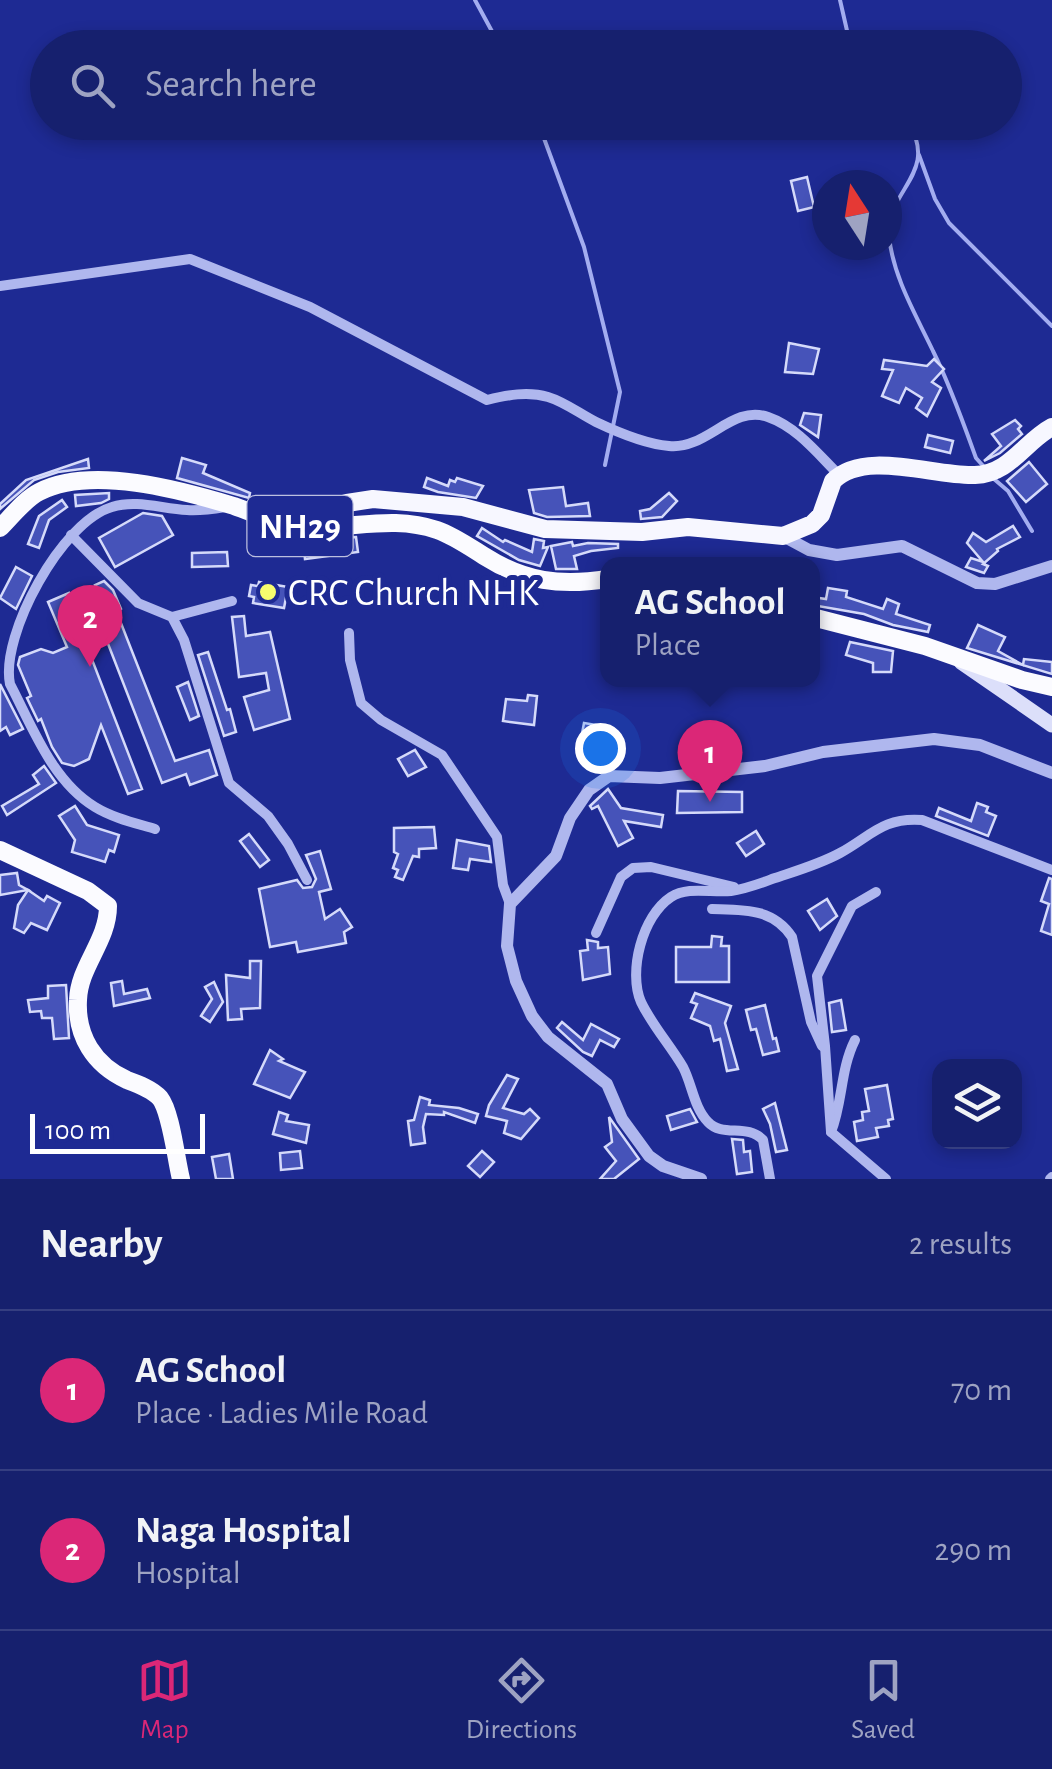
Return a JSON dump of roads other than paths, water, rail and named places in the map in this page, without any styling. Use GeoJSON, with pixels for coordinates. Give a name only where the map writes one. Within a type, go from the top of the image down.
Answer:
{"type":"FeatureCollection","features":[{"type":"Feature","properties":{"kind":"highway","name":"NH29"},"geometry":{"type":"LineString","coordinates":[[0,528],[35,494],[76,480],[119,480],[231,506],[278,522],[323,528],[390,521],[414,523],[458,539],[502,568],[528,579],[577,583],[600,580]]}},
{"type":"Feature","properties":{"kind":"highway"},"geometry":{"type":"LineString","coordinates":[[820,619],[1052,687]]}},
{"type":"Feature","properties":{"kind":"highway"},"geometry":{"type":"LineString","coordinates":[[0,850],[88,891],[108,906],[98,950],[80,986],[80,1030],[92,1055],[107,1070],[158,1095],[169,1112],[181,1179]]}},
{"type":"Feature","properties":{"kind":"main road"},"geometry":{"type":"LineString","coordinates":[[278,522],[374,499],[463,507],[545,529],[642,532],[688,526],[783,536],[812,524],[840,474],[872,466],[988,474],[1002,468],[1052,427]]}},
{"type":"Feature","properties":{"kind":"main road"},"geometry":{"type":"LineString","coordinates":[[952,656],[1052,724]]}},
{"type":"Feature","properties":{"kind":"street"},"geometry":{"type":"LineString","coordinates":[[0,286],[190,259],[310,306],[487,400],[513,394],[550,397],[606,426],[651,442],[689,446],[737,419],[754,414],[792,429],[840,474]]}},
{"type":"Feature","properties":{"kind":"street"},"geometry":{"type":"LineString","coordinates":[[155,829],[92,806],[48,758],[10,684],[8,672],[25,611],[50,565],[93,515],[130,503],[185,510],[231,506]]}},
{"type":"Feature","properties":{"kind":"street"},"geometry":{"type":"LineString","coordinates":[[72,535],[138,603],[172,618],[202,692],[229,783],[268,816],[307,880]]}},
{"type":"Feature","properties":{"kind":"street"},"geometry":{"type":"LineString","coordinates":[[783,536],[809,550],[837,554],[902,546],[977,583],[996,584],[1052,566]]}},
{"type":"Feature","properties":{"kind":"street"},"geometry":{"type":"LineString","coordinates":[[172,618],[232,601]]}},
{"type":"Feature","properties":{"kind":"street"},"geometry":{"type":"LineString","coordinates":[[349,633],[352,674],[361,703],[381,720],[442,755],[497,837],[503,886],[510,904],[507,946],[516,981],[532,1016],[548,1037],[607,1084],[622,1118],[649,1156],[663,1166],[701,1179]]}},
{"type":"Feature","properties":{"kind":"street"},"geometry":{"type":"LineString","coordinates":[[510,904],[556,856],[570,818],[589,790],[608,776],[660,778],[766,766],[824,752],[934,739],[980,744],[1052,773]]}},
{"type":"Feature","properties":{"kind":"street"},"geometry":{"type":"LineString","coordinates":[[770,1179],[764,1140],[756,1133],[722,1130],[706,1121],[681,1062],[641,1001],[636,981],[649,923],[672,896],[743,889],[839,853],[883,824],[905,818],[922,820],[1052,870]]}},
{"type":"Feature","properties":{"kind":"street"},"geometry":{"type":"LineString","coordinates":[[596,932],[622,878],[634,868],[650,867],[743,889]]}},
{"type":"Feature","properties":{"kind":"street"},"geometry":{"type":"LineString","coordinates":[[876,892],[852,906],[816,976],[830,1132],[886,1179]]}},
{"type":"Feature","properties":{"kind":"street"},"geometry":{"type":"LineString","coordinates":[[712,909],[769,914],[784,925],[792,937],[811,1022],[826,1056]]}},
{"type":"Feature","properties":{"kind":"street"},"geometry":{"type":"LineString","coordinates":[[830,1132],[838,1113],[845,1059],[855,1040]]}},
{"type":"Feature","properties":{"kind":"waterway"},"geometry":{"type":"LineString","coordinates":[[475,0],[491,30]]}},
{"type":"Feature","properties":{"kind":"waterway"},"geometry":{"type":"LineString","coordinates":[[840,0],[847,30]]}},
{"type":"Feature","properties":{"kind":"waterway"},"geometry":{"type":"LineString","coordinates":[[545,140],[584,247],[620,392],[605,465]]}},
{"type":"Feature","properties":{"kind":"waterway"},"geometry":{"type":"LineString","coordinates":[[916,140],[915,169],[890,220],[891,251],[900,281],[945,377],[976,458],[985,468]]}},
{"type":"Feature","properties":{"kind":"waterway"},"geometry":{"type":"LineString","coordinates":[[919,155],[935,199],[949,223],[1052,326]]}},
{"type":"Feature","properties":{"kind":"waterway"},"geometry":{"type":"LineString","coordinates":[[994,479],[1008,491],[1032,531]]}},
{"type":"Feature","properties":{"kind":"place","name":"CRC Church NHK"},"geometry":{"type":"Point","coordinates":[268,592]}},
{"type":"Feature","properties":{"kind":"place","name":"Naga Hospital"},"geometry":{"type":"Point","coordinates":[90,667]}},
{"type":"Feature","properties":{"kind":"place","name":"AG School"},"geometry":{"type":"Point","coordinates":[710,802]}}]}
